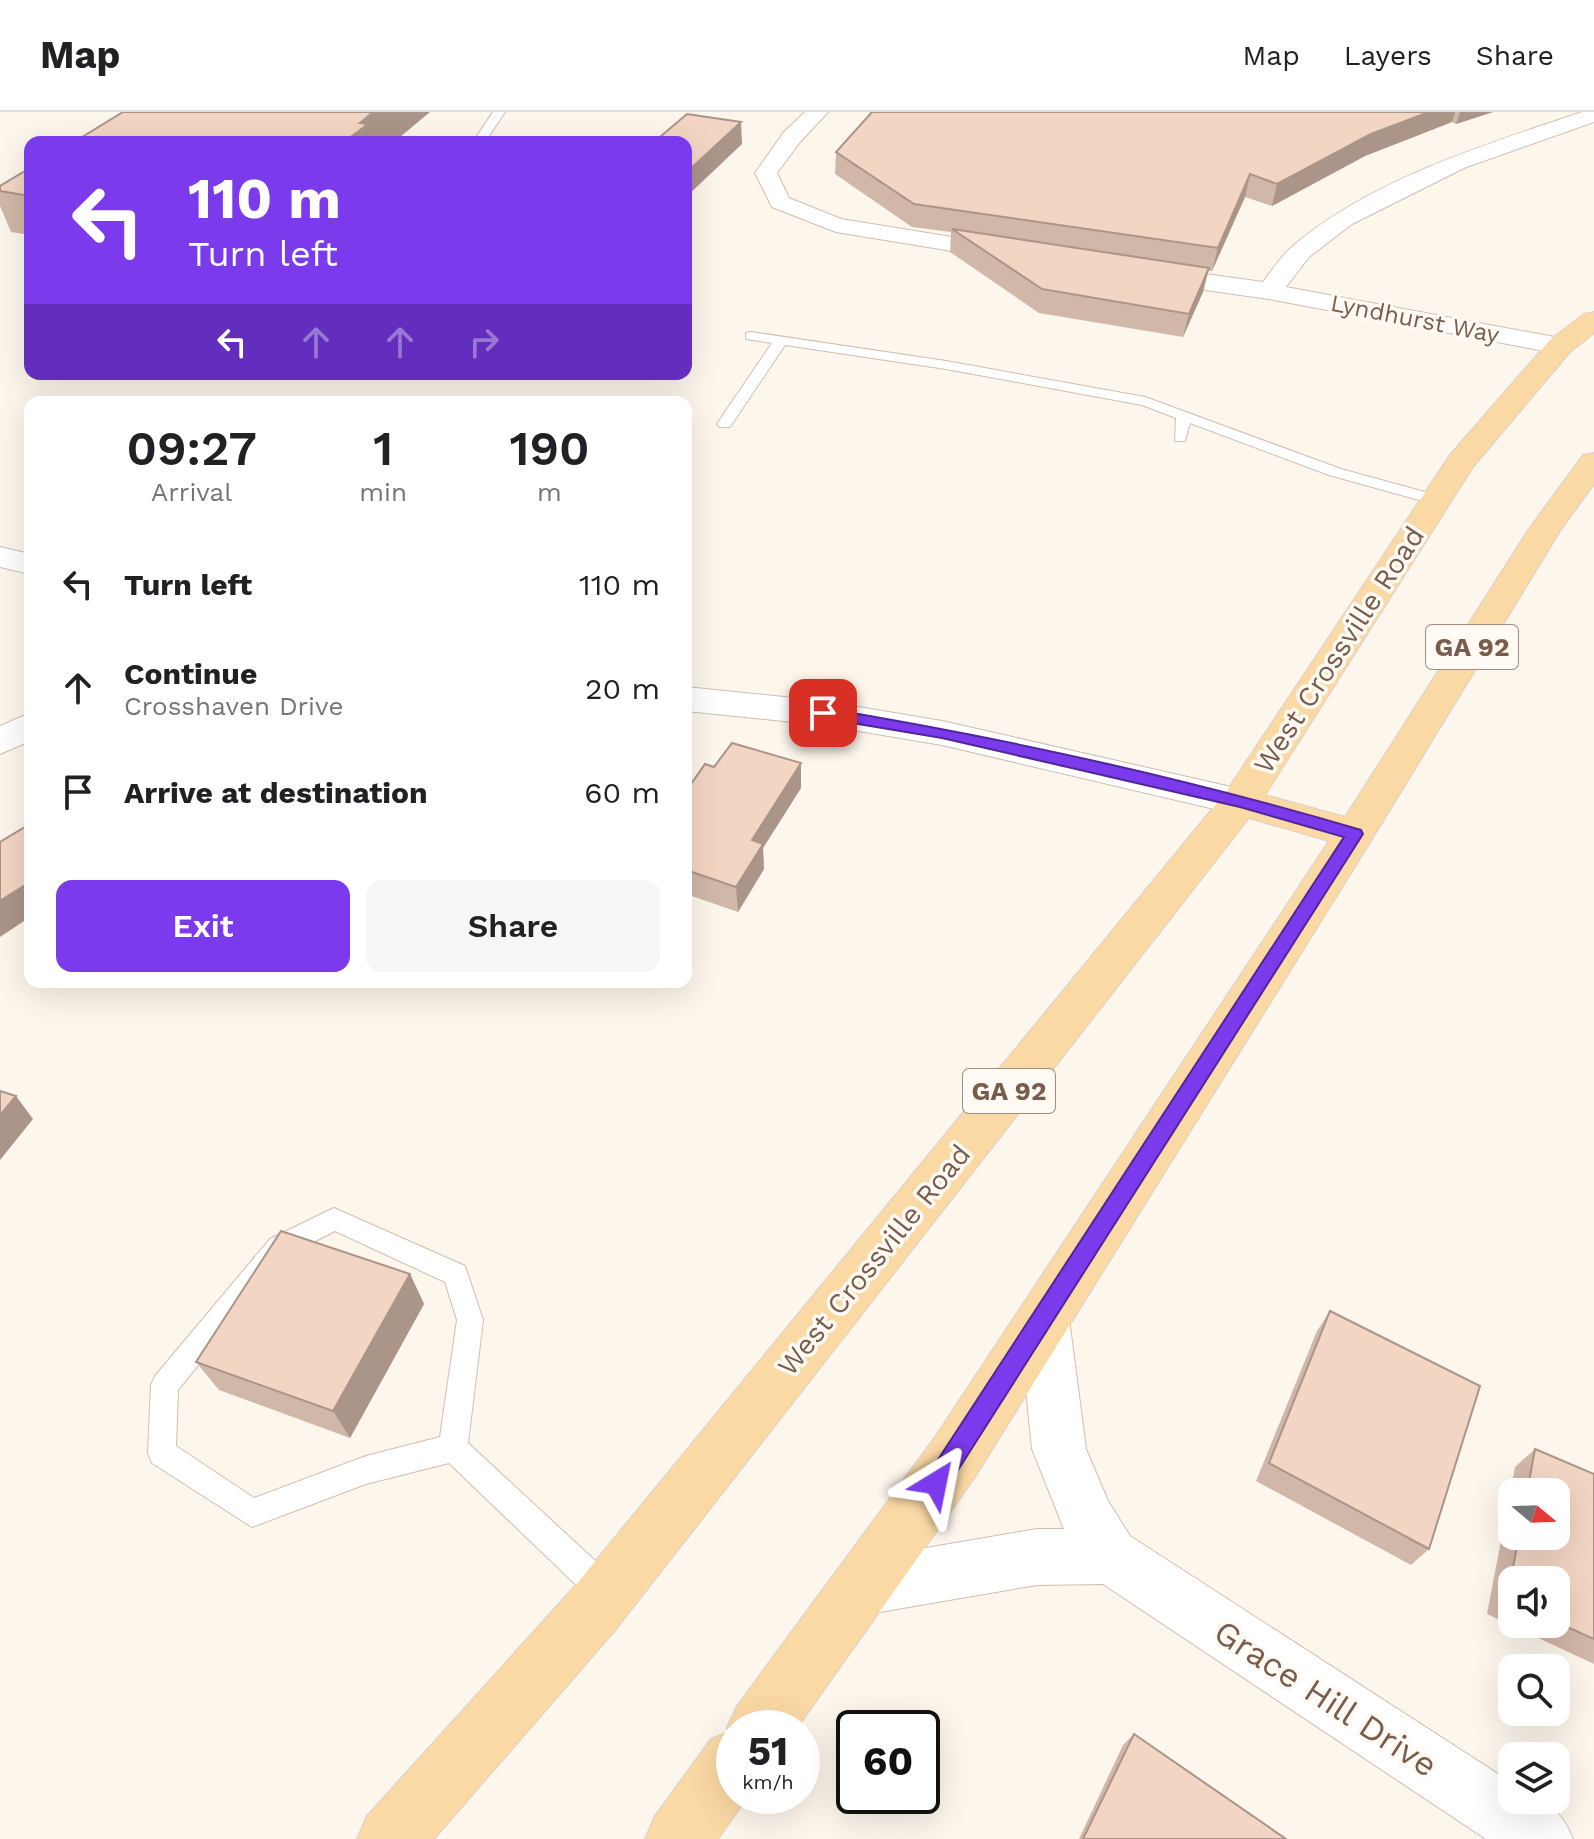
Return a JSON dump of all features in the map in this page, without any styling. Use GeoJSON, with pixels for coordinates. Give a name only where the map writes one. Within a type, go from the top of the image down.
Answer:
{"type":"FeatureCollection","features":[{"type":"Feature","properties":{"kind":"main road","name":"West Crossville Road"},"geometry":{"type":"LineString","coordinates":[[390,1839],[607,1593],[1240,802],[1461,462],[1577,333]]}},
{"type":"Feature","properties":{"kind":"main road","name":"GA 92"},"geometry":{"type":"LineString","coordinates":[[772,1710],[955,1457],[1355,834],[1545,529],[1594,462]]}},
{"type":"Feature","properties":{"kind":"main road"},"geometry":{"type":"LineString","coordinates":[[1240,802],[1355,834]]}},
{"type":"Feature","properties":{"kind":"main road"},"geometry":{"type":"LineString","coordinates":[[678,1839],[716,1787]]}},
{"type":"Feature","properties":{"kind":"street"},"geometry":{"type":"LineString","coordinates":[[817,112],[792,137],[766,173],[780,202],[836,225],[1027,256]]}},
{"type":"Feature","properties":{"kind":"street"},"geometry":{"type":"LineString","coordinates":[[1269,291],[1300,252],[1344,219],[1456,163],[1594,115]]}},
{"type":"Feature","properties":{"kind":"street","name":"Lyndhurst Way"},"geometry":{"type":"LineString","coordinates":[[1117,269],[1577,333]]}},
{"type":"Feature","properties":{"kind":"street"},"geometry":{"type":"LineString","coordinates":[[0,557],[24,563]]}},
{"type":"Feature","properties":{"kind":"street"},"geometry":{"type":"LineString","coordinates":[[692,700],[823,713],[942,733],[1240,802]]}},
{"type":"Feature","properties":{"kind":"street"},"geometry":{"type":"LineString","coordinates":[[0,742],[24,728]]}},
{"type":"Feature","properties":{"kind":"street","name":"Grace Hill Drive"},"geometry":{"type":"LineString","coordinates":[[1044,1319],[1059,1449],[1088,1521],[1110,1556],[1542,1839]]}},
{"type":"Feature","properties":{"kind":"street"},"geometry":{"type":"LineString","coordinates":[[862,1587],[1037,1557],[1110,1556]]}},
{"type":"Feature","properties":{"kind":"lane"},"geometry":{"type":"LineString","coordinates":[[483,136],[499,112]]}},
{"type":"Feature","properties":{"kind":"lane"},"geometry":{"type":"LineString","coordinates":[[751,336],[961,367],[1145,401],[1335,472],[1437,500]]}},
{"type":"Feature","properties":{"kind":"lane"},"geometry":{"type":"LineString","coordinates":[[725,424],[781,341]]}},
{"type":"Feature","properties":{"kind":"lane"},"geometry":{"type":"LineString","coordinates":[[1180,438],[1184,414]]}},
{"type":"Feature","properties":{"kind":"lane"},"geometry":{"type":"LineString","coordinates":[[334,1219],[456,1274],[470,1320],[453,1448],[366,1470],[252,1513],[162,1453],[165,1385],[279,1247],[334,1219]]}},
{"type":"Feature","properties":{"kind":"lane"},"geometry":{"type":"LineString","coordinates":[[453,1448],[607,1593]]}},
{"type":"Feature","properties":{"kind":"building"},"geometry":{"type":"Polygon","coordinates":[[[123,112],[373,112],[360,123],[368,124],[352,136],[84,136],[123,112]]]}},
{"type":"Feature","properties":{"kind":"building"},"geometry":{"type":"Polygon","coordinates":[[[872,112],[1429,112],[1371,134],[1277,184],[1250,174],[1218,248],[914,204],[836,152],[872,112]]]}},
{"type":"Feature","properties":{"kind":"building"},"geometry":{"type":"Polygon","coordinates":[[[687,114],[741,122],[692,167],[692,136],[661,136],[687,114]]]}},
{"type":"Feature","properties":{"kind":"building"},"geometry":{"type":"Polygon","coordinates":[[[24,172],[24,195],[0,191],[0,186],[24,172]]]}},
{"type":"Feature","properties":{"kind":"building"},"geometry":{"type":"Polygon","coordinates":[[[952,229],[1209,268],[1189,314],[1042,289],[952,229]]]}},
{"type":"Feature","properties":{"kind":"building"},"geometry":{"type":"Polygon","coordinates":[[[732,743],[801,763],[752,840],[763,844],[736,887],[692,872],[692,783],[705,764],[714,767],[732,743]]]}},
{"type":"Feature","properties":{"kind":"building"},"geometry":{"type":"Polygon","coordinates":[[[24,828],[24,886],[0,901],[0,842],[24,828]]]}},
{"type":"Feature","properties":{"kind":"building"},"geometry":{"type":"Polygon","coordinates":[[[0,1091],[16,1096],[0,1115],[0,1091]]]}},
{"type":"Feature","properties":{"kind":"building"},"geometry":{"type":"Polygon","coordinates":[[[281,1231],[410,1274],[333,1411],[196,1362],[281,1231]]]}},
{"type":"Feature","properties":{"kind":"building"},"geometry":{"type":"Polygon","coordinates":[[[1330,1311],[1480,1386],[1429,1549],[1269,1463],[1330,1311]]]}},
{"type":"Feature","properties":{"kind":"building"},"geometry":{"type":"Polygon","coordinates":[[[1535,1449],[1594,1474],[1594,1639],[1570,1628],[1570,1566],[1513,1566],[1516,1550],[1570,1550],[1570,1478],[1530,1478],[1535,1449]]]}},
{"type":"Feature","properties":{"kind":"building"},"geometry":{"type":"Polygon","coordinates":[[[1134,1734],[1286,1839],[1083,1839],[1134,1734]]]}},
{"type":"Feature","properties":{"kind":"route"},"geometry":{"type":"LineString","coordinates":[[823,713],[942,733],[1240,802],[1355,834],[936,1483]]}}]}
